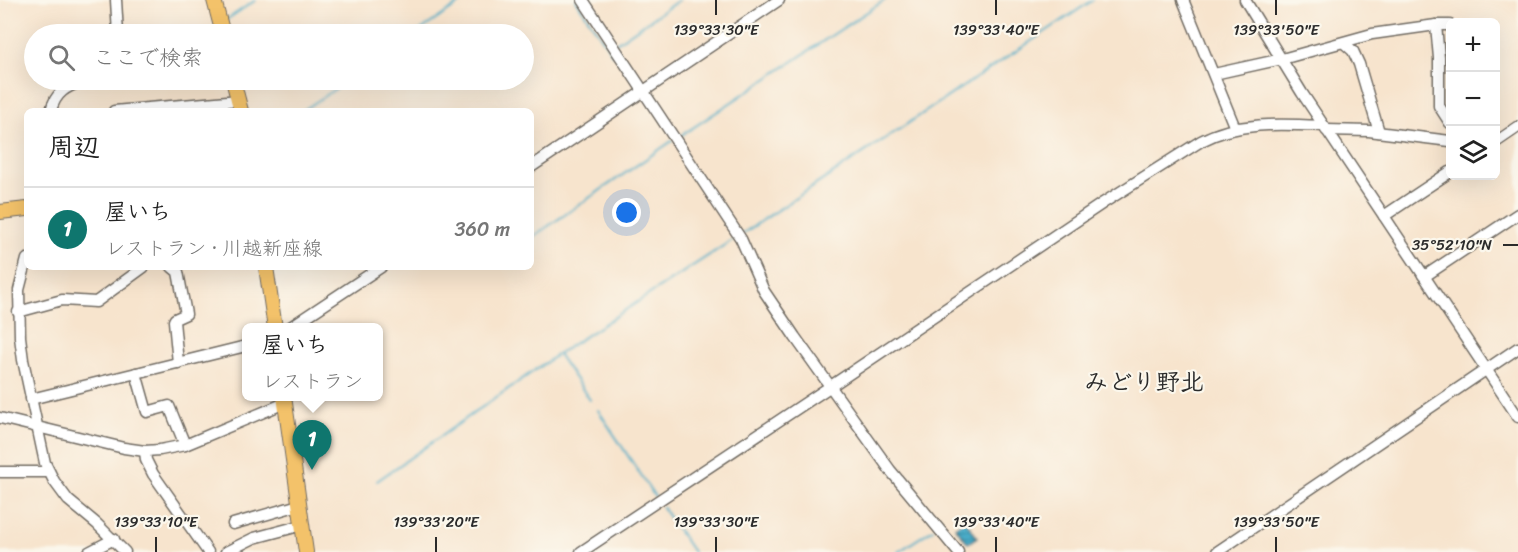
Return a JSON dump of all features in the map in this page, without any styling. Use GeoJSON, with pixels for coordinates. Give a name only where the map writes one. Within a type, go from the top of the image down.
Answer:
{"type":"FeatureCollection","features":[{"type":"Feature","properties":{"kind":"main road"},"geometry":{"type":"LineString","coordinates":[[214,0],[220,24]]}},
{"type":"Feature","properties":{"kind":"main road"},"geometry":{"type":"LineString","coordinates":[[236,90],[240,106]]}},
{"type":"Feature","properties":{"kind":"main road"},"geometry":{"type":"LineString","coordinates":[[0,212],[24,209]]}},
{"type":"Feature","properties":{"kind":"main road"},"geometry":{"type":"LineString","coordinates":[[266,270],[274,323]]}},
{"type":"Feature","properties":{"kind":"main road"},"geometry":{"type":"LineString","coordinates":[[285,401],[306,552]]}},
{"type":"Feature","properties":{"kind":"street"},"geometry":{"type":"LineString","coordinates":[[116,0],[117,24]]}},
{"type":"Feature","properties":{"kind":"street"},"geometry":{"type":"LineString","coordinates":[[583,0],[741,239],[764,291],[890,470],[958,552]]}},
{"type":"Feature","properties":{"kind":"street"},"geometry":{"type":"LineString","coordinates":[[534,164],[779,0]]}},
{"type":"Feature","properties":{"kind":"street"},"geometry":{"type":"LineString","coordinates":[[1183,0],[1235,128]]}},
{"type":"Feature","properties":{"kind":"street"},"geometry":{"type":"LineString","coordinates":[[1245,0],[1325,128],[1518,417]]}},
{"type":"Feature","properties":{"kind":"street"},"geometry":{"type":"LineString","coordinates":[[1436,25],[1439,106],[1446,117]]}},
{"type":"Feature","properties":{"kind":"street"},"geometry":{"type":"LineString","coordinates":[[1214,74],[1282,59],[1372,34],[1446,25]]}},
{"type":"Feature","properties":{"kind":"street"},"geometry":{"type":"LineString","coordinates":[[1344,43],[1353,51],[1359,64],[1379,132]]}},
{"type":"Feature","properties":{"kind":"street"},"geometry":{"type":"LineString","coordinates":[[52,108],[63,90]]}},
{"type":"Feature","properties":{"kind":"street"},"geometry":{"type":"LineString","coordinates":[[190,108],[240,106]]}},
{"type":"Feature","properties":{"kind":"street"},"geometry":{"type":"LineString","coordinates":[[581,552],[831,387],[1104,202],[1209,136],[1235,128],[1263,125],[1379,132],[1446,140]]}},
{"type":"Feature","properties":{"kind":"street"},"geometry":{"type":"LineString","coordinates":[[1500,139],[1518,127]]}},
{"type":"Feature","properties":{"kind":"street"},"geometry":{"type":"LineString","coordinates":[[1384,216],[1446,175]]}},
{"type":"Feature","properties":{"kind":"street"},"geometry":{"type":"LineString","coordinates":[[1423,275],[1428,274],[1518,214]]}},
{"type":"Feature","properties":{"kind":"street"},"geometry":{"type":"LineString","coordinates":[[24,270],[19,290],[18,312],[21,348],[45,463],[68,500],[98,524],[125,552]]}},
{"type":"Feature","properties":{"kind":"street"},"geometry":{"type":"LineString","coordinates":[[18,312],[62,300],[96,302],[140,270]]}},
{"type":"Feature","properties":{"kind":"street"},"geometry":{"type":"LineString","coordinates":[[176,270],[178,272],[186,314],[174,321],[178,363]]}},
{"type":"Feature","properties":{"kind":"street"},"geometry":{"type":"LineString","coordinates":[[295,323],[376,270]]}},
{"type":"Feature","properties":{"kind":"street"},"geometry":{"type":"LineString","coordinates":[[31,399],[242,347]]}},
{"type":"Feature","properties":{"kind":"street"},"geometry":{"type":"LineString","coordinates":[[1217,552],[1518,348]]}},
{"type":"Feature","properties":{"kind":"street"},"geometry":{"type":"LineString","coordinates":[[136,374],[147,412],[169,406],[185,445]]}},
{"type":"Feature","properties":{"kind":"street"},"geometry":{"type":"LineString","coordinates":[[0,418],[144,451],[185,445],[283,401]]}},
{"type":"Feature","properties":{"kind":"street"},"geometry":{"type":"LineString","coordinates":[[144,451],[153,474],[208,552]]}},
{"type":"Feature","properties":{"kind":"street"},"geometry":{"type":"LineString","coordinates":[[0,472],[49,472]]}},
{"type":"Feature","properties":{"kind":"street"},"geometry":{"type":"LineString","coordinates":[[232,524],[299,505]]}},
{"type":"Feature","properties":{"kind":"street"},"geometry":{"type":"LineString","coordinates":[[226,552],[254,538],[303,525]]}},
{"type":"Feature","properties":{"kind":"street"},"geometry":{"type":"LineString","coordinates":[[89,552],[114,539]]}},
{"type":"Feature","properties":{"kind":"water"},"geometry":{"type":"Polygon","coordinates":[[[965,520],[977,537],[968,543],[955,527],[965,520]]]}},
{"type":"Feature","properties":{"kind":"waterway"},"geometry":{"type":"LineString","coordinates":[[226,20],[256,0]]}},
{"type":"Feature","properties":{"kind":"waterway"},"geometry":{"type":"LineString","coordinates":[[430,24],[465,0]]}},
{"type":"Feature","properties":{"kind":"waterway"},"geometry":{"type":"LineString","coordinates":[[576,0],[613,55]]}},
{"type":"Feature","properties":{"kind":"waterway"},"geometry":{"type":"LineString","coordinates":[[616,43],[679,0]]}},
{"type":"Feature","properties":{"kind":"waterway"},"geometry":{"type":"LineString","coordinates":[[679,137],[885,0]]}},
{"type":"Feature","properties":{"kind":"waterway"},"geometry":{"type":"LineString","coordinates":[[742,234],[1093,0]]}},
{"type":"Feature","properties":{"kind":"waterway"},"geometry":{"type":"LineString","coordinates":[[307,108],[334,90]]}},
{"type":"Feature","properties":{"kind":"waterway"},"geometry":{"type":"LineString","coordinates":[[534,236],[672,141]]}},
{"type":"Feature","properties":{"kind":"waterway"},"geometry":{"type":"LineString","coordinates":[[377,481],[558,354],[737,237]]}},
{"type":"Feature","properties":{"kind":"waterway"},"geometry":{"type":"LineString","coordinates":[[558,354],[590,400]]}},
{"type":"Feature","properties":{"kind":"waterway"},"geometry":{"type":"LineString","coordinates":[[598,410],[655,497]]}},
{"type":"Feature","properties":{"kind":"waterway"},"geometry":{"type":"LineString","coordinates":[[662,507],[693,552]]}},
{"type":"Feature","properties":{"kind":"waterway"},"geometry":{"type":"LineString","coordinates":[[898,552],[933,529]]}},
{"type":"Feature","properties":{"kind":"place","name":"屋いち"},"geometry":{"type":"Point","coordinates":[312,470]}},
{"type":"Feature","properties":{"kind":"district","name":"みどり野北"},"geometry":{"type":"Point","coordinates":[1144,382]}}]}
